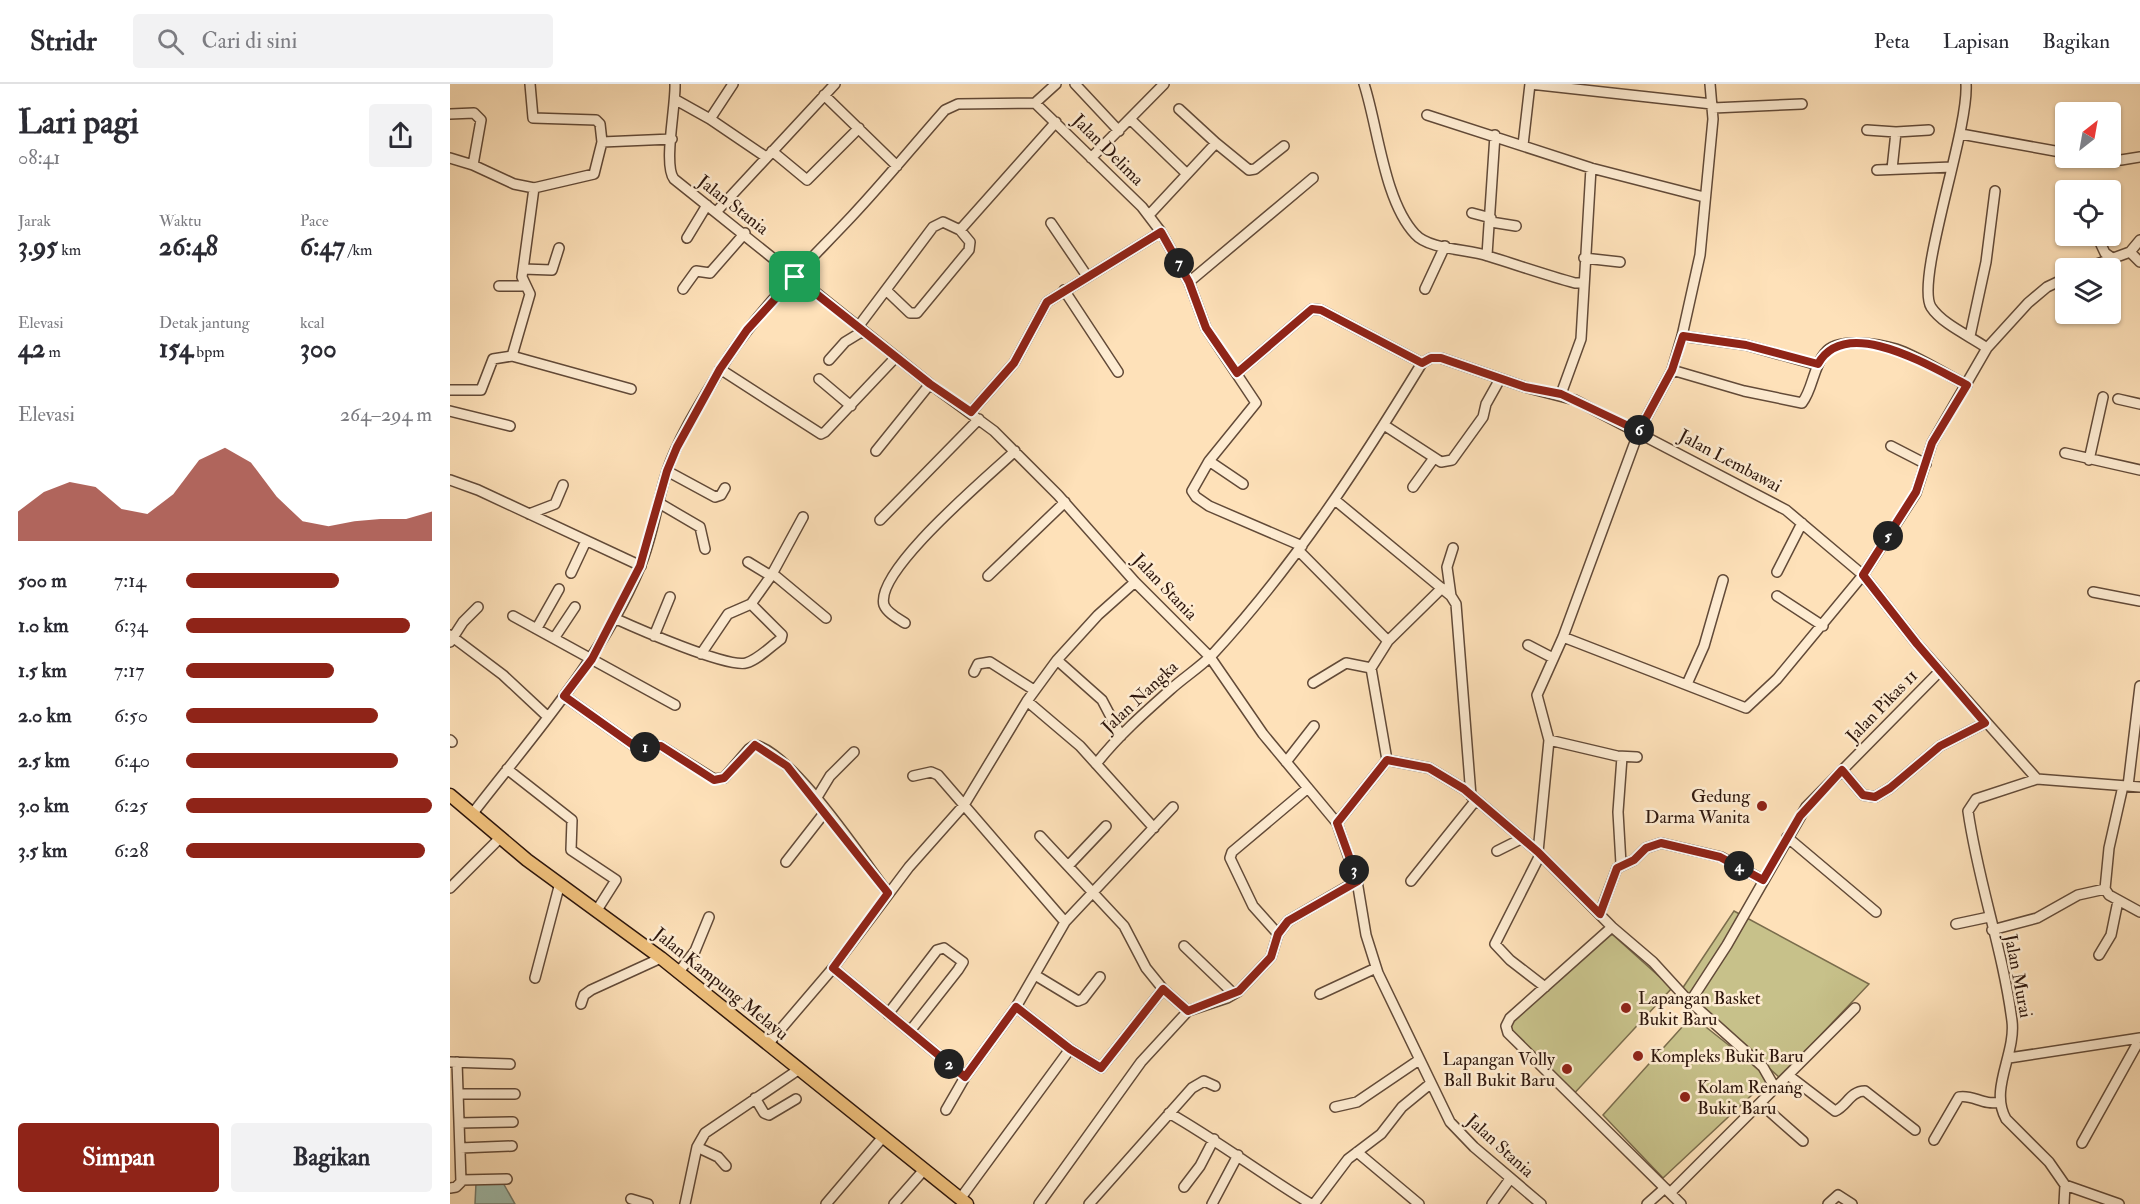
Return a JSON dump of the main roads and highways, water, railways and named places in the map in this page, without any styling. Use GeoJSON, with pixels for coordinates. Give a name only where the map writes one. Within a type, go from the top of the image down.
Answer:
{"type":"FeatureCollection","features":[{"type":"Feature","properties":{"kind":"main road","name":"Jalan Kampung Melayu"},"geometry":{"type":"LineString","coordinates":[[450,795],[527,860],[661,958],[963,1201]]}},
{"type":"Feature","properties":{"kind":"place","name":"Gedung Darma Wanita"},"geometry":{"type":"Point","coordinates":[1762,806]}},
{"type":"Feature","properties":{"kind":"place","name":"Lapangan Basket Bukit Baru"},"geometry":{"type":"Point","coordinates":[1626,1008]}},
{"type":"Feature","properties":{"kind":"place","name":"Kompleks Bukit Baru"},"geometry":{"type":"Point","coordinates":[1638,1056]}},
{"type":"Feature","properties":{"kind":"place","name":"Lapangan Volly Ball Bukit Baru"},"geometry":{"type":"Point","coordinates":[1567,1069]}},
{"type":"Feature","properties":{"kind":"place","name":"Kolam Renang Bukit Baru"},"geometry":{"type":"Point","coordinates":[1685,1097]}}]}
